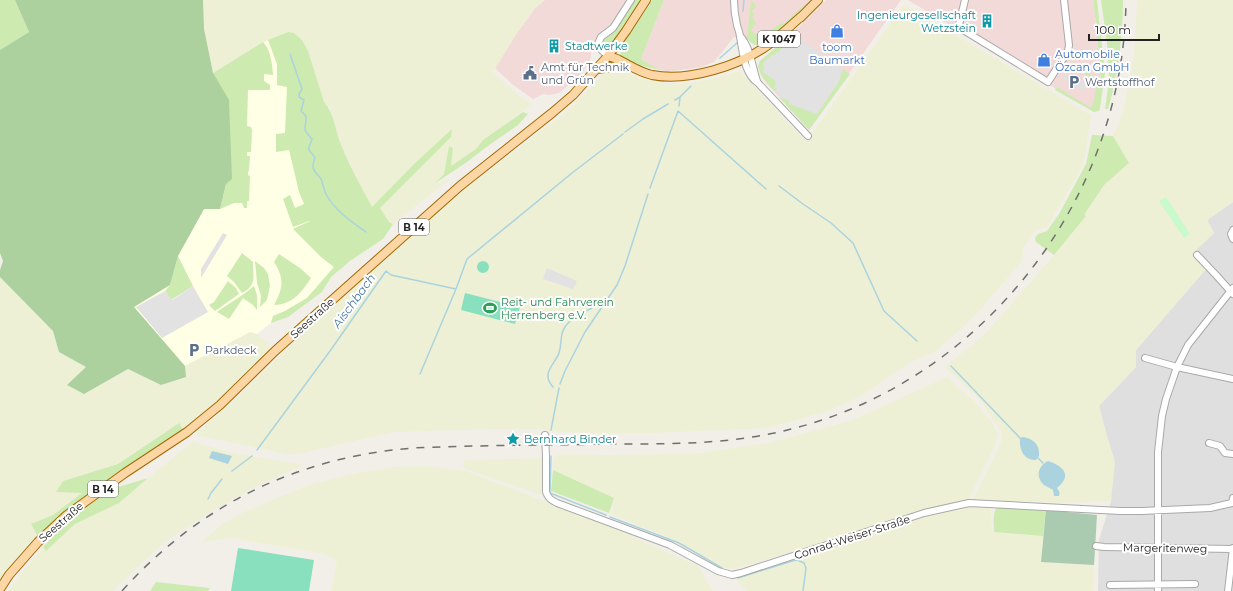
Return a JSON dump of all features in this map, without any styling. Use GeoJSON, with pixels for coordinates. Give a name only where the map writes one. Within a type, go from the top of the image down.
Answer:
{"type":"FeatureCollection","features":[{"type":"Feature","properties":{"kind":"main road","name":"Seestraße"},"geometry":{"type":"LineString","coordinates":[[0,588],[9,575],[38,542],[67,515],[125,473],[187,432],[220,405],[275,351],[436,207],[573,95],[608,56],[646,0]]}},
{"type":"Feature","properties":{"kind":"main road","name":"K 1047"},"geometry":{"type":"LineString","coordinates":[[608,56],[619,63],[645,73],[663,76],[703,75],[714,73],[770,48],[818,0]]}},
{"type":"Feature","properties":{"kind":"main road"},"geometry":{"type":"LineString","coordinates":[[597,69],[619,63],[616,45]]}},
{"type":"Feature","properties":{"kind":"street"},"geometry":{"type":"LineString","coordinates":[[608,56],[597,46],[600,37],[614,28],[631,0]]}},
{"type":"Feature","properties":{"kind":"street"},"geometry":{"type":"LineString","coordinates":[[734,0],[734,11],[740,36],[744,40],[748,58],[749,73],[753,80],[758,83],[808,136]]}},
{"type":"Feature","properties":{"kind":"street"},"geometry":{"type":"LineString","coordinates":[[966,0],[959,25],[960,28],[1048,82],[1068,51],[1064,0]]}},
{"type":"Feature","properties":{"kind":"street"},"geometry":{"type":"LineString","coordinates":[[1233,230],[1231,234],[1233,239]]}},
{"type":"Feature","properties":{"kind":"street"},"geometry":{"type":"LineString","coordinates":[[1158,588],[1158,452],[1159,435],[1166,399],[1177,367],[1188,345],[1232,291],[1197,255]]}},
{"type":"Feature","properties":{"kind":"street"},"geometry":{"type":"LineString","coordinates":[[1145,358],[1177,367],[1233,379]]}},
{"type":"Feature","properties":{"kind":"street","name":"Conrad-Weiser-Straße"},"geometry":{"type":"LineString","coordinates":[[545,435],[547,497],[557,503],[670,545],[718,571],[732,575],[924,513],[969,503],[1120,511],[1157,511],[1210,508],[1233,502]]}},
{"type":"Feature","properties":{"kind":"street"},"geometry":{"type":"LineString","coordinates":[[1209,443],[1220,446],[1225,453],[1233,454]]}},
{"type":"Feature","properties":{"kind":"street","name":"Margeritenweg"},"geometry":{"type":"LineString","coordinates":[[1096,546],[1233,549]]}},
{"type":"Feature","properties":{"kind":"street"},"geometry":{"type":"LineString","coordinates":[[1230,587],[1233,549]]}},
{"type":"Feature","properties":{"kind":"street"},"geometry":{"type":"LineString","coordinates":[[1110,585],[1158,588],[1195,584]]}},
{"type":"Feature","properties":{"kind":"shaded area"},"geometry":{"type":"Polygon","coordinates":[[[203,0],[545,0],[535,8],[515,36],[493,72],[518,95],[532,104],[483,140],[476,149],[450,166],[453,148],[449,146],[444,174],[435,184],[450,179],[393,224],[389,222],[380,208],[451,137],[452,130],[414,164],[372,207],[340,141],[330,108],[324,102],[308,51],[288,32],[257,45],[213,73],[204,29],[203,0]]]}},
{"type":"Feature","properties":{"kind":"shaded area"},"geometry":{"type":"Polygon","coordinates":[[[545,0],[628,0],[610,27],[596,40],[591,49],[591,58],[581,75],[559,93],[550,95],[543,94],[533,99],[512,84],[495,68],[535,8],[545,0]]]}},
{"type":"Feature","properties":{"kind":"shaded area"},"geometry":{"type":"Polygon","coordinates":[[[664,0],[812,0],[780,29],[758,46],[747,39],[734,37],[714,62],[702,67],[668,72],[654,67],[641,59],[664,0]]]}},
{"type":"Feature","properties":{"kind":"shaded area"},"geometry":{"type":"Polygon","coordinates":[[[826,0],[901,0],[809,130],[767,84],[759,71],[758,66],[759,62],[787,38],[826,0]]]}},
{"type":"Feature","properties":{"kind":"shaded area"},"geometry":{"type":"Polygon","coordinates":[[[908,0],[1093,0],[1101,83],[1095,112],[908,0]]]}},
{"type":"Feature","properties":{"kind":"shaded area"},"geometry":{"type":"Polygon","coordinates":[[[1137,0],[1233,0],[1233,202],[1207,220],[1214,233],[1193,253],[1207,268],[1136,350],[1136,367],[1099,406],[1115,462],[1111,501],[1060,503],[973,500],[999,447],[1002,439],[1001,431],[979,399],[945,367],[985,334],[1085,217],[1084,215],[1104,185],[1129,163],[1113,136],[1123,113],[1134,54],[1137,0]]]}},
{"type":"Feature","properties":{"kind":"shaded area"},"geometry":{"type":"Polygon","coordinates":[[[904,4],[1092,116],[1085,156],[1079,173],[1047,227],[1035,231],[1023,248],[1022,261],[974,317],[936,351],[911,362],[861,396],[831,410],[769,428],[652,433],[559,432],[539,429],[394,432],[298,454],[287,454],[196,435],[386,256],[463,190],[566,112],[602,75],[618,70],[659,83],[689,83],[740,71],[806,142],[904,4]]]}},
{"type":"Feature","properties":{"kind":"shaded area"},"geometry":{"type":"Polygon","coordinates":[[[288,32],[334,267],[307,298],[273,316],[271,323],[257,334],[250,333],[185,366],[134,307],[170,285],[178,256],[204,209],[220,209],[229,101],[257,45],[288,32]]]}},
{"type":"Feature","properties":{"kind":"shaded area"},"geometry":{"type":"Polygon","coordinates":[[[795,36],[843,69],[838,83],[817,114],[789,104],[790,101],[779,97],[777,89],[774,88],[776,81],[763,72],[763,63],[772,55],[775,55],[777,52],[778,53],[784,45],[795,36]]]}},
{"type":"Feature","properties":{"kind":"shaded area","name":"Wertstoffhof"},"geometry":{"type":"Polygon","coordinates":[[[1068,74],[1086,85],[1085,88],[1081,90],[1063,79],[1068,74]]]}},
{"type":"Feature","properties":{"kind":"shaded area"},"geometry":{"type":"Polygon","coordinates":[[[1233,202],[1233,591],[1098,591],[1099,540],[1111,501],[1105,429],[1099,406],[1136,367],[1136,350],[1207,268],[1193,253],[1214,233],[1207,220],[1233,202]]]}},
{"type":"Feature","properties":{"kind":"shaded area"},"geometry":{"type":"Polygon","coordinates":[[[223,233],[227,235],[201,278],[201,269],[223,233]]]}},
{"type":"Feature","properties":{"kind":"shaded area"},"geometry":{"type":"Polygon","coordinates":[[[547,268],[577,281],[573,289],[543,279],[547,268]]]}},
{"type":"Feature","properties":{"kind":"shaded area"},"geometry":{"type":"Polygon","coordinates":[[[0,277],[53,331],[59,352],[86,367],[84,394],[128,369],[161,385],[185,377],[185,366],[250,332],[257,334],[269,344],[270,351],[231,389],[184,431],[178,423],[118,464],[63,481],[56,492],[83,492],[53,515],[31,524],[38,537],[0,580],[0,277]]]}},
{"type":"Feature","properties":{"kind":"shaded area"},"geometry":{"type":"Polygon","coordinates":[[[193,286],[208,312],[162,338],[136,307],[165,291],[172,300],[193,286]]]}},
{"type":"Feature","properties":{"kind":"shaded area"},"geometry":{"type":"Polygon","coordinates":[[[947,377],[974,401],[991,421],[998,433],[994,448],[968,501],[934,508],[746,566],[731,569],[721,567],[679,542],[611,514],[615,499],[553,470],[553,458],[560,454],[610,455],[699,453],[768,443],[850,421],[947,377]]]}},
{"type":"Feature","properties":{"kind":"shaded area"},"geometry":{"type":"Polygon","coordinates":[[[192,442],[237,454],[304,465],[257,486],[212,511],[163,543],[113,591],[9,591],[43,547],[46,550],[75,524],[119,503],[192,442]]]}},
{"type":"Feature","properties":{"kind":"shaded area"},"geometry":{"type":"Polygon","coordinates":[[[545,458],[544,493],[541,495],[463,468],[465,460],[545,458]]]}},
{"type":"Feature","properties":{"kind":"shaded area"},"geometry":{"type":"Polygon","coordinates":[[[428,466],[466,471],[630,534],[635,538],[698,566],[713,591],[331,591],[337,561],[325,554],[231,538],[201,542],[225,522],[244,512],[308,485],[356,473],[395,467],[428,466]]]}},
{"type":"Feature","properties":{"kind":"shaded area"},"geometry":{"type":"Polygon","coordinates":[[[970,507],[991,507],[992,532],[1043,536],[1041,562],[1094,565],[1093,591],[746,591],[735,578],[926,515],[970,507]]]}},
{"type":"Feature","properties":{"kind":"shaded area"},"geometry":{"type":"Polygon","coordinates":[[[1046,510],[1097,515],[1094,565],[1041,562],[1046,510]]]}},
{"type":"Feature","properties":{"kind":"green space"},"geometry":{"type":"Polygon","coordinates":[[[0,0],[15,0],[29,32],[0,50],[0,0]]]}},
{"type":"Feature","properties":{"kind":"green space"},"geometry":{"type":"Polygon","coordinates":[[[15,0],[203,0],[204,29],[213,73],[229,100],[232,179],[226,184],[220,209],[204,209],[178,256],[170,285],[134,307],[185,366],[186,377],[161,385],[128,369],[84,394],[67,385],[86,367],[59,352],[53,331],[0,277],[0,270],[3,261],[0,253],[0,50],[29,32],[15,0]]]}},
{"type":"Feature","properties":{"kind":"green space"},"geometry":{"type":"Polygon","coordinates":[[[634,0],[642,0],[623,30],[611,45],[608,46],[603,44],[603,39],[617,26],[634,0]]]}},
{"type":"Feature","properties":{"kind":"green space"},"geometry":{"type":"Polygon","coordinates":[[[652,0],[664,0],[641,59],[664,71],[634,64],[620,55],[622,47],[630,33],[652,0]]]}},
{"type":"Feature","properties":{"kind":"green space"},"geometry":{"type":"Polygon","coordinates":[[[751,0],[756,6],[752,11],[754,14],[752,18],[756,23],[751,30],[760,38],[781,23],[784,24],[806,3],[808,3],[783,27],[758,46],[747,39],[751,0]]]}},
{"type":"Feature","properties":{"kind":"green space"},"geometry":{"type":"Polygon","coordinates":[[[1093,0],[1097,0],[1105,73],[1100,108],[1099,111],[1094,112],[1055,90],[1058,88],[1088,106],[1092,106],[1097,82],[1076,68],[1071,70],[1066,66],[1068,67],[1073,62],[1101,82],[1093,0]]]}},
{"type":"Feature","properties":{"kind":"green space"},"geometry":{"type":"Polygon","coordinates":[[[1101,0],[1123,0],[1119,55],[1115,83],[1108,109],[1105,109],[1109,80],[1107,43],[1101,0]]]}},
{"type":"Feature","properties":{"kind":"green space"},"geometry":{"type":"Polygon","coordinates":[[[288,32],[294,33],[302,40],[308,51],[324,102],[332,116],[340,142],[372,207],[414,164],[452,129],[451,137],[380,208],[389,222],[393,224],[383,239],[350,261],[331,277],[322,292],[288,317],[271,323],[273,316],[307,298],[334,267],[321,257],[293,229],[310,221],[293,227],[283,199],[290,195],[295,208],[304,204],[299,192],[289,150],[276,152],[276,134],[285,133],[287,87],[277,85],[277,64],[268,40],[288,32]]]}},
{"type":"Feature","properties":{"kind":"green space"},"geometry":{"type":"Polygon","coordinates":[[[787,38],[790,40],[784,45],[763,72],[776,81],[777,89],[774,91],[762,77],[758,66],[760,61],[787,38]]]}},
{"type":"Feature","properties":{"kind":"green space"},"geometry":{"type":"Polygon","coordinates":[[[263,42],[266,45],[272,62],[273,75],[264,74],[264,81],[270,85],[270,90],[248,90],[247,126],[251,127],[252,130],[251,152],[247,152],[247,156],[250,156],[248,172],[248,175],[250,176],[249,201],[247,201],[247,208],[244,208],[242,203],[234,203],[220,209],[226,184],[213,73],[263,42]]]}},
{"type":"Feature","properties":{"kind":"green space"},"geometry":{"type":"Polygon","coordinates":[[[843,69],[850,74],[809,130],[779,97],[790,101],[789,104],[838,83],[843,69]]]}},
{"type":"Feature","properties":{"kind":"green space"},"geometry":{"type":"Polygon","coordinates":[[[523,112],[528,114],[518,125],[434,184],[444,174],[449,146],[453,148],[451,166],[476,149],[483,140],[523,112]]]}},
{"type":"Feature","properties":{"kind":"green space"},"geometry":{"type":"Polygon","coordinates":[[[1092,135],[1113,136],[1129,163],[1104,185],[1084,215],[1086,216],[1054,255],[1036,242],[1035,238],[1038,234],[1047,231],[1059,214],[1086,164],[1092,135]]]}},
{"type":"Feature","properties":{"kind":"green space"},"geometry":{"type":"Polygon","coordinates":[[[1166,197],[1190,234],[1184,238],[1159,201],[1166,197]]]}},
{"type":"Feature","properties":{"kind":"green space"},"geometry":{"type":"Polygon","coordinates":[[[242,253],[253,262],[253,280],[250,287],[242,293],[234,282],[227,276],[242,253]]]}},
{"type":"Feature","properties":{"kind":"green space"},"geometry":{"type":"Polygon","coordinates":[[[279,254],[300,268],[311,278],[296,297],[281,304],[274,305],[282,284],[278,268],[274,262],[279,254]]]}},
{"type":"Feature","properties":{"kind":"green space"},"geometry":{"type":"Polygon","coordinates":[[[178,256],[193,286],[171,300],[165,291],[170,285],[178,256]]]}},
{"type":"Feature","properties":{"kind":"green space"},"geometry":{"type":"Polygon","coordinates":[[[255,261],[264,268],[268,274],[270,286],[267,300],[260,307],[261,296],[257,283],[255,261]]]}},
{"type":"Feature","properties":{"kind":"green space"},"geometry":{"type":"Polygon","coordinates":[[[483,261],[487,263],[489,267],[487,271],[483,273],[479,271],[477,267],[479,263],[483,261]]]}},
{"type":"Feature","properties":{"kind":"green space"},"geometry":{"type":"Polygon","coordinates":[[[228,281],[236,288],[239,294],[215,311],[209,305],[214,302],[228,281]]]}},
{"type":"Feature","properties":{"kind":"green space"},"geometry":{"type":"Polygon","coordinates":[[[254,286],[257,295],[257,310],[243,298],[229,319],[217,312],[245,293],[254,286]]]}},
{"type":"Feature","properties":{"kind":"green space","name":"Reit- und Fahrverein Herrenberg e.V."},"geometry":{"type":"Polygon","coordinates":[[[465,293],[520,307],[515,324],[461,310],[465,293]]]}},
{"type":"Feature","properties":{"kind":"green space"},"geometry":{"type":"Polygon","coordinates":[[[179,423],[184,431],[76,504],[38,537],[31,524],[53,515],[82,493],[56,492],[63,481],[118,464],[179,423]]]}},
{"type":"Feature","properties":{"kind":"green space"},"geometry":{"type":"Polygon","coordinates":[[[553,470],[614,498],[609,513],[551,491],[553,470]]]}},
{"type":"Feature","properties":{"kind":"green space"},"geometry":{"type":"Polygon","coordinates":[[[148,478],[119,503],[75,524],[46,551],[43,547],[69,520],[112,489],[148,478]]]}},
{"type":"Feature","properties":{"kind":"green space"},"geometry":{"type":"Polygon","coordinates":[[[997,507],[1046,510],[1043,536],[994,532],[994,516],[997,507]]]}},
{"type":"Feature","properties":{"kind":"green space"},"geometry":{"type":"Polygon","coordinates":[[[238,548],[314,560],[309,591],[231,591],[238,548]]]}},
{"type":"Feature","properties":{"kind":"green space"},"geometry":{"type":"Polygon","coordinates":[[[156,582],[210,588],[208,591],[150,591],[156,582]]]}},
{"type":"Feature","properties":{"kind":"water"},"geometry":{"type":"Polygon","coordinates":[[[1023,437],[1036,443],[1039,456],[1036,460],[1032,460],[1025,456],[1021,450],[1020,438],[1023,437]]]}},
{"type":"Feature","properties":{"kind":"water"},"geometry":{"type":"Polygon","coordinates":[[[212,451],[232,456],[228,464],[209,458],[212,451]]]}},
{"type":"Feature","properties":{"kind":"water"},"geometry":{"type":"Polygon","coordinates":[[[1048,461],[1062,468],[1065,475],[1062,483],[1057,488],[1059,496],[1054,496],[1053,490],[1044,485],[1039,479],[1040,469],[1048,461]]]}},
{"type":"Feature","properties":{"kind":"waterway","name":"Aischbach"},"geometry":{"type":"LineString","coordinates":[[743,11],[744,0]]}},
{"type":"Feature","properties":{"kind":"waterway","name":"Aischbach"},"geometry":{"type":"LineString","coordinates":[[720,58],[737,43]]}},
{"type":"Feature","properties":{"kind":"waterway"},"geometry":{"type":"LineString","coordinates":[[290,54],[302,89],[299,97],[304,100],[301,111],[306,116],[305,130],[312,139],[309,149],[315,158],[313,168],[321,179],[326,194],[334,206],[344,216],[366,232]]}},
{"type":"Feature","properties":{"kind":"waterway","name":"Aischbach"},"geometry":{"type":"LineString","coordinates":[[675,100],[691,86]]}},
{"type":"Feature","properties":{"kind":"waterway"},"geometry":{"type":"LineString","coordinates":[[679,106],[680,98]]}},
{"type":"Feature","properties":{"kind":"waterway","name":"Aischbach"},"geometry":{"type":"LineString","coordinates":[[625,132],[668,104]]}},
{"type":"Feature","properties":{"kind":"waterway"},"geometry":{"type":"LineString","coordinates":[[650,188],[678,111],[766,189]]}},
{"type":"Feature","properties":{"kind":"waterway","name":"Aischbach"},"geometry":{"type":"LineString","coordinates":[[257,450],[330,351],[386,271],[391,275],[456,289],[467,259],[572,173],[623,134]]}},
{"type":"Feature","properties":{"kind":"waterway"},"geometry":{"type":"LineString","coordinates":[[779,186],[831,223],[853,243],[884,311],[917,341]]}},
{"type":"Feature","properties":{"kind":"waterway"},"geometry":{"type":"LineString","coordinates":[[560,384],[585,332],[617,285],[625,266],[648,194]]}},
{"type":"Feature","properties":{"kind":"waterway"},"geometry":{"type":"LineString","coordinates":[[420,374],[456,289]]}},
{"type":"Feature","properties":{"kind":"waterway"},"geometry":{"type":"LineString","coordinates":[[553,387],[549,382],[548,373],[559,353],[562,333],[566,325],[572,319],[592,308]]}},
{"type":"Feature","properties":{"kind":"waterway"},"geometry":{"type":"LineString","coordinates":[[951,366],[1020,438]]}},
{"type":"Feature","properties":{"kind":"waterway"},"geometry":{"type":"LineString","coordinates":[[551,430],[559,388]]}},
{"type":"Feature","properties":{"kind":"waterway"},"geometry":{"type":"LineString","coordinates":[[550,441],[548,437],[551,434]]}},
{"type":"Feature","properties":{"kind":"waterway"},"geometry":{"type":"LineString","coordinates":[[232,471],[252,456]]}},
{"type":"Feature","properties":{"kind":"waterway"},"geometry":{"type":"LineString","coordinates":[[551,456],[550,493],[606,515]]}},
{"type":"Feature","properties":{"kind":"waterway"},"geometry":{"type":"LineString","coordinates":[[1038,458],[1043,463]]}},
{"type":"Feature","properties":{"kind":"waterway"},"geometry":{"type":"LineString","coordinates":[[208,499],[222,479]]}},
{"type":"Feature","properties":{"kind":"waterway"},"geometry":{"type":"LineString","coordinates":[[610,517],[679,543],[722,568]]}},
{"type":"Feature","properties":{"kind":"waterway"},"geometry":{"type":"LineString","coordinates":[[737,576],[738,578],[797,560],[804,563],[806,568],[803,591]]}},
{"type":"Feature","properties":{"kind":"railway"},"geometry":{"type":"LineString","coordinates":[[122,591],[152,561],[184,534],[218,510],[253,491],[291,475],[330,462],[371,453],[413,448],[670,444],[752,437],[829,418],[899,385],[963,341],[1017,286],[1062,223],[1096,154],[1118,79],[1126,0]]}},
{"type":"Feature","properties":{"kind":"place","name":"Ingenieurgesellschaft Wetzstein"},"geometry":{"type":"Point","coordinates":[987,21]}},
{"type":"Feature","properties":{"kind":"place","name":"toom Baumarkt"},"geometry":{"type":"Point","coordinates":[837,31]}},
{"type":"Feature","properties":{"kind":"place","name":"Stadtwerke"},"geometry":{"type":"Point","coordinates":[554,46]}},
{"type":"Feature","properties":{"kind":"place","name":"Automobile Özcan GmbH"},"geometry":{"type":"Point","coordinates":[1044,60]}},
{"type":"Feature","properties":{"kind":"place","name":"Amt für Technik und Grün"},"geometry":{"type":"Point","coordinates":[530,73]}},
{"type":"Feature","properties":{"kind":"place","name":"Wertstoffhof"},"geometry":{"type":"Point","coordinates":[1074,82]}},
{"type":"Feature","properties":{"kind":"place","name":"Reit- und Fahrverein Herrenberg e.V."},"geometry":{"type":"Point","coordinates":[490,308]}},
{"type":"Feature","properties":{"kind":"place","name":"Parkdeck"},"geometry":{"type":"Point","coordinates":[194,350]}},
{"type":"Feature","properties":{"kind":"place","name":"Bernhard Binder"},"geometry":{"type":"Point","coordinates":[513,439]}}]}
